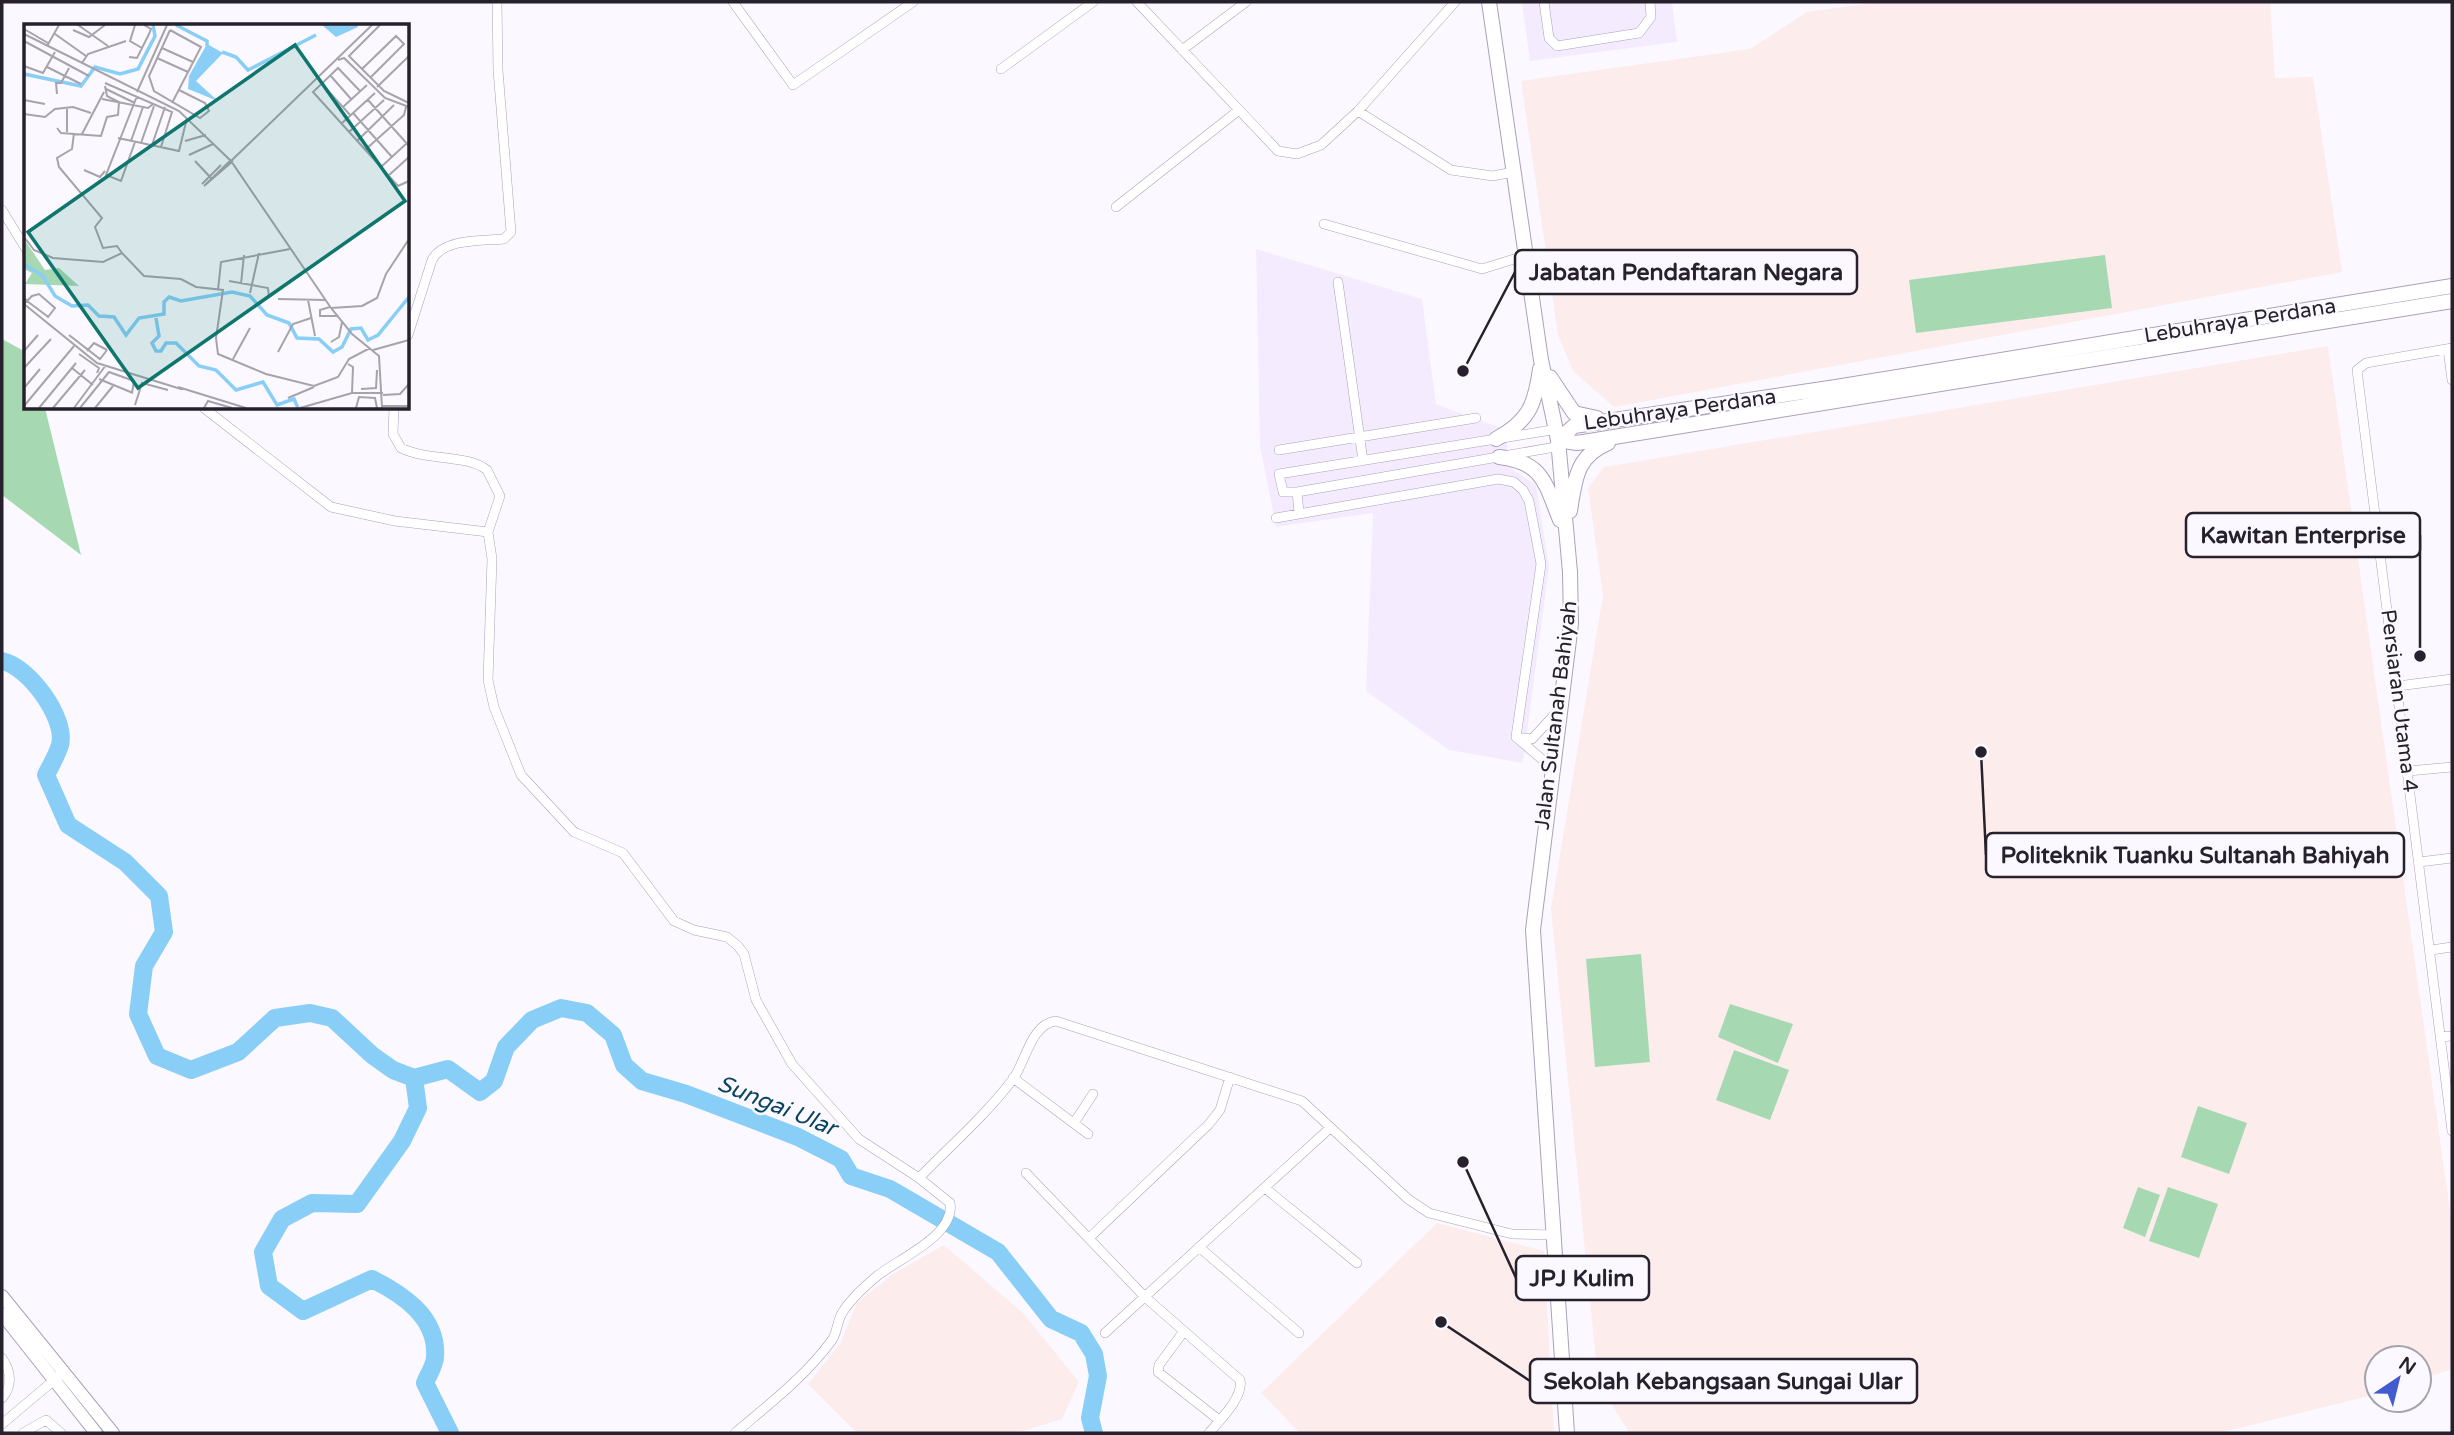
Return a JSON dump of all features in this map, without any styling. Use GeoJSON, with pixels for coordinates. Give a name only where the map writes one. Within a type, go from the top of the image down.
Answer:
{"type":"FeatureCollection","features":[{"type":"Feature","properties":{"kind":"main road","name":"Jalan Sultanah Bahiyah"},"geometry":{"type":"LineString","coordinates":[[1489,2],[1541,360],[1558,438],[1571,624],[1550,767],[1533,930],[1567,1433]]}},
{"type":"Feature","properties":{"kind":"main road","name":"Lebuhraya Perdana"},"geometry":{"type":"LineString","coordinates":[[1558,438],[1577,443],[1639,425],[1661,414],[2452,286]]}},
{"type":"Feature","properties":{"kind":"main road","name":"Lebuhraya Perdana"},"geometry":{"type":"LineString","coordinates":[[1558,438],[1574,426],[1639,425],[1786,411],[2452,301]]}},
{"type":"Feature","properties":{"kind":"main road"},"geometry":{"type":"LineString","coordinates":[[1541,360],[1565,404],[1574,412],[1591,418],[1639,425]]}},
{"type":"Feature","properties":{"kind":"main road"},"geometry":{"type":"LineString","coordinates":[[1496,439],[1516,429],[1531,408],[1541,360]]}},
{"type":"Feature","properties":{"kind":"main road"},"geometry":{"type":"LineString","coordinates":[[1661,414],[1696,417],[1756,408],[1786,411],[1836,387]]}},
{"type":"Feature","properties":{"kind":"main road"},"geometry":{"type":"LineString","coordinates":[[1566,534],[1581,462],[1599,447],[1639,425]]}},
{"type":"Feature","properties":{"kind":"main road"},"geometry":{"type":"LineString","coordinates":[[1499,457],[1518,459],[1536,469],[1566,534]]}},
{"type":"Feature","properties":{"kind":"main road"},"geometry":{"type":"LineString","coordinates":[[2,1296],[96,1433]]}},
{"type":"Feature","properties":{"kind":"main road"},"geometry":{"type":"LineString","coordinates":[[2,1314],[113,1433]]}},
{"type":"Feature","properties":{"kind":"street"},"geometry":{"type":"LineString","coordinates":[[410,329],[432,260],[438,251],[451,245],[505,239],[510,235],[498,70],[497,2]]}},
{"type":"Feature","properties":{"kind":"street"},"geometry":{"type":"LineString","coordinates":[[733,2],[793,85],[914,2]]}},
{"type":"Feature","properties":{"kind":"street"},"geometry":{"type":"LineString","coordinates":[[1001,69],[1093,2]]}},
{"type":"Feature","properties":{"kind":"street"},"geometry":{"type":"LineString","coordinates":[[1136,2],[1278,151],[1297,154],[1321,145],[1358,111],[1455,2]]}},
{"type":"Feature","properties":{"kind":"street"},"geometry":{"type":"LineString","coordinates":[[1182,50],[1246,2]]}},
{"type":"Feature","properties":{"kind":"street"},"geometry":{"type":"LineString","coordinates":[[1544,2],[1549,38],[1557,46],[1639,33],[1651,17],[1650,2]]}},
{"type":"Feature","properties":{"kind":"street"},"geometry":{"type":"LineString","coordinates":[[1116,207],[1239,110]]}},
{"type":"Feature","properties":{"kind":"street"},"geometry":{"type":"LineString","coordinates":[[1358,111],[1451,170],[1493,176],[1513,172]]}},
{"type":"Feature","properties":{"kind":"street"},"geometry":{"type":"LineString","coordinates":[[2,210],[24,246]]}},
{"type":"Feature","properties":{"kind":"street"},"geometry":{"type":"LineString","coordinates":[[1324,224],[1482,269],[1527,255]]}},
{"type":"Feature","properties":{"kind":"street"},"geometry":{"type":"LineString","coordinates":[[1338,282],[1363,461]]}},
{"type":"Feature","properties":{"kind":"street"},"geometry":{"type":"LineString","coordinates":[[2450,349],[2452,380]]}},
{"type":"Feature","properties":{"kind":"street","name":"Persiaran Utama 4"},"geometry":{"type":"LineString","coordinates":[[2450,349],[2366,362],[2357,370],[2452,1126]]}},
{"type":"Feature","properties":{"kind":"street"},"geometry":{"type":"LineString","coordinates":[[207,410],[331,507],[395,521],[488,532]]}},
{"type":"Feature","properties":{"kind":"street"},"geometry":{"type":"LineString","coordinates":[[394,410],[393,434],[401,448],[440,460],[470,462],[487,470],[500,496],[488,532],[492,559],[488,680],[494,707],[522,775],[574,832],[623,853],[674,921],[694,930],[727,937],[738,946],[744,954],[756,1000],[792,1064],[859,1139],[947,1198],[950,1213],[940,1230],[927,1243],[886,1269],[861,1292],[842,1314],[834,1338],[808,1368],[735,1433]]}},
{"type":"Feature","properties":{"kind":"street"},"geometry":{"type":"LineString","coordinates":[[1279,450],[1476,418]]}},
{"type":"Feature","properties":{"kind":"street"},"geometry":{"type":"LineString","coordinates":[[1558,438],[1499,457],[1297,492],[1283,492],[1279,474],[1496,439],[1558,438]]}},
{"type":"Feature","properties":{"kind":"street"},"geometry":{"type":"LineString","coordinates":[[1276,518],[1499,479],[1514,482],[1523,490],[1529,501],[1541,573],[1517,737]]}},
{"type":"Feature","properties":{"kind":"street"},"geometry":{"type":"LineString","coordinates":[[1297,492],[1299,512]]}},
{"type":"Feature","properties":{"kind":"street"},"geometry":{"type":"LineString","coordinates":[[2398,686],[2452,679]]}},
{"type":"Feature","properties":{"kind":"street"},"geometry":{"type":"LineString","coordinates":[[1517,737],[1532,739],[1543,731],[1558,711]]}},
{"type":"Feature","properties":{"kind":"street"},"geometry":{"type":"LineString","coordinates":[[1517,737],[1550,767]]}},
{"type":"Feature","properties":{"kind":"street"},"geometry":{"type":"LineString","coordinates":[[2408,771],[2452,767]]}},
{"type":"Feature","properties":{"kind":"street"},"geometry":{"type":"LineString","coordinates":[[2419,862],[2452,858]]}},
{"type":"Feature","properties":{"kind":"street"},"geometry":{"type":"LineString","coordinates":[[2431,950],[2452,947]]}},
{"type":"Feature","properties":{"kind":"street"},"geometry":{"type":"LineString","coordinates":[[919,1178],[1013,1079],[1038,1031],[1048,1022],[1056,1021],[1302,1101],[1408,1199],[1429,1213],[1513,1234],[1554,1236]]}},
{"type":"Feature","properties":{"kind":"street"},"geometry":{"type":"LineString","coordinates":[[2440,1037],[2452,1036]]}},
{"type":"Feature","properties":{"kind":"street"},"geometry":{"type":"LineString","coordinates":[[1088,1238],[1209,1124],[1220,1110],[1230,1077]]}},
{"type":"Feature","properties":{"kind":"street"},"geometry":{"type":"LineString","coordinates":[[1013,1079],[1088,1134]]}},
{"type":"Feature","properties":{"kind":"street"},"geometry":{"type":"LineString","coordinates":[[1074,1123],[1093,1094]]}},
{"type":"Feature","properties":{"kind":"street"},"geometry":{"type":"LineString","coordinates":[[1105,1333],[1330,1128]]}},
{"type":"Feature","properties":{"kind":"street"},"geometry":{"type":"LineString","coordinates":[[1026,1173],[1144,1297],[1240,1380],[1241,1387],[1236,1398],[1209,1433]]}},
{"type":"Feature","properties":{"kind":"street"},"geometry":{"type":"LineString","coordinates":[[1265,1188],[1357,1263]]}},
{"type":"Feature","properties":{"kind":"street"},"geometry":{"type":"LineString","coordinates":[[1199,1247],[1299,1333]]}},
{"type":"Feature","properties":{"kind":"street"},"geometry":{"type":"LineString","coordinates":[[1184,1331],[1158,1365],[1158,1372],[1219,1420]]}},
{"type":"Feature","properties":{"kind":"street"},"geometry":{"type":"LineString","coordinates":[[2,1358],[10,1377],[9,1388],[2,1398]]}},
{"type":"Feature","properties":{"kind":"street"},"geometry":{"type":"LineString","coordinates":[[2,1424],[59,1377]]}},
{"type":"Feature","properties":{"kind":"street"},"geometry":{"type":"LineString","coordinates":[[23,1433],[46,1420],[61,1433]]}},
{"type":"Feature","properties":{"kind":"shaded area"},"geometry":{"type":"Polygon","coordinates":[[[1522,2],[1672,2],[1677,42],[1530,61],[1522,2]]]}},
{"type":"Feature","properties":{"kind":"shaded area"},"geometry":{"type":"Polygon","coordinates":[[[1880,2],[2270,2],[2275,78],[2313,77],[2342,272],[1614,407],[1573,371],[1558,335],[1521,81],[1750,49],[1807,12],[1880,2]]]}},
{"type":"Feature","properties":{"kind":"shaded area"},"geometry":{"type":"Polygon","coordinates":[[[1256,249],[1422,299],[1436,404],[1504,429],[1511,468],[1536,485],[1549,567],[1523,763],[1449,750],[1366,691],[1373,513],[1276,527],[1260,446],[1256,249]]]}},
{"type":"Feature","properties":{"kind":"shaded area"},"geometry":{"type":"Polygon","coordinates":[[[2328,346],[2452,1225],[2452,1369],[2433,1375],[2433,1344],[2363,1344],[2363,1397],[2219,1433],[1629,1433],[1598,1381],[1551,909],[1603,595],[1588,488],[1604,467],[2328,346]]]}},
{"type":"Feature","properties":{"kind":"shaded area"},"geometry":{"type":"Polygon","coordinates":[[[1437,1223],[1544,1251],[1554,1433],[1300,1433],[1261,1393],[1437,1223]]]}},
{"type":"Feature","properties":{"kind":"shaded area"},"geometry":{"type":"Polygon","coordinates":[[[944,1245],[1023,1313],[1079,1382],[1062,1419],[1017,1433],[857,1433],[808,1384],[840,1344],[857,1303],[893,1274],[944,1245]]]}},
{"type":"Feature","properties":{"kind":"green space"},"geometry":{"type":"Polygon","coordinates":[[[2105,255],[2112,308],[1916,333],[1909,280],[2105,255]]]}},
{"type":"Feature","properties":{"kind":"green space"},"geometry":{"type":"Polygon","coordinates":[[[2,339],[24,351],[24,410],[45,410],[81,555],[2,495],[2,339]]]}},
{"type":"Feature","properties":{"kind":"green space"},"geometry":{"type":"Polygon","coordinates":[[[1641,954],[1650,1062],[1595,1067],[1586,959],[1641,954]]]}},
{"type":"Feature","properties":{"kind":"green space"},"geometry":{"type":"Polygon","coordinates":[[[1730,1004],[1793,1024],[1778,1063],[1718,1037],[1730,1004]]]}},
{"type":"Feature","properties":{"kind":"green space"},"geometry":{"type":"Polygon","coordinates":[[[1734,1050],[1789,1070],[1770,1120],[1716,1100],[1734,1050]]]}},
{"type":"Feature","properties":{"kind":"green space"},"geometry":{"type":"Polygon","coordinates":[[[2198,1106],[2247,1123],[2229,1174],[2181,1157],[2198,1106]]]}},
{"type":"Feature","properties":{"kind":"green space"},"geometry":{"type":"Polygon","coordinates":[[[2138,1187],[2160,1195],[2145,1237],[2123,1228],[2138,1187]]]}},
{"type":"Feature","properties":{"kind":"green space"},"geometry":{"type":"Polygon","coordinates":[[[2168,1187],[2218,1204],[2199,1258],[2149,1241],[2168,1187]]]}},
{"type":"Feature","properties":{"kind":"waterway"},"geometry":{"type":"LineString","coordinates":[[2,661],[23,672],[34,683],[58,721],[60,745],[46,775],[68,825],[125,862],[159,896],[164,932],[144,966],[138,1014],[157,1056],[191,1070],[238,1052],[275,1018],[310,1013],[332,1018],[372,1055],[393,1070],[414,1078]]}},
{"type":"Feature","properties":{"kind":"waterway","name":"Sungai Ular"},"geometry":{"type":"LineString","coordinates":[[414,1078],[448,1069],[480,1092],[494,1081],[506,1047],[532,1020],[561,1008],[587,1013],[613,1035],[624,1065],[642,1081],[686,1094],[798,1137],[841,1159],[851,1176],[890,1189],[998,1252],[1051,1319],[1081,1333],[1094,1354],[1098,1376],[1090,1418],[1094,1433]]}},
{"type":"Feature","properties":{"kind":"waterway"},"geometry":{"type":"LineString","coordinates":[[414,1078],[418,1108],[402,1141],[357,1204],[312,1203],[282,1219],[263,1252],[269,1286],[303,1311],[372,1279],[395,1292],[416,1309],[431,1330],[434,1343],[435,1360],[425,1383],[450,1433]]}},
{"type":"Feature","properties":{"kind":"place","name":"Jabatan Pendaftaran Negara"},"geometry":{"type":"Point","coordinates":[1463,371]}},
{"type":"Feature","properties":{"kind":"place","name":"Kawitan Enterprise"},"geometry":{"type":"Point","coordinates":[2420,656]}},
{"type":"Feature","properties":{"kind":"place","name":"Politeknik Tuanku Sultanah Bahiyah"},"geometry":{"type":"Point","coordinates":[1981,752]}},
{"type":"Feature","properties":{"kind":"place","name":"JPJ Kulim"},"geometry":{"type":"Point","coordinates":[1463,1162]}},
{"type":"Feature","properties":{"kind":"place","name":"Sekolah Kebangsaan Sungai Ular"},"geometry":{"type":"Point","coordinates":[1441,1322]}}]}
